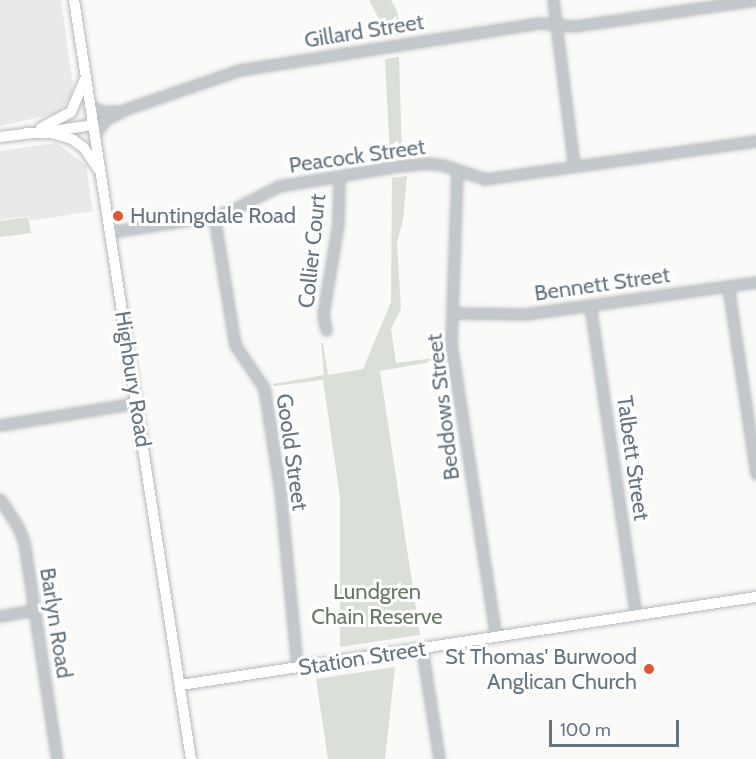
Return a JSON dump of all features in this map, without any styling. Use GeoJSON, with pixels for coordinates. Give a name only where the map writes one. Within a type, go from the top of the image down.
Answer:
{"type":"FeatureCollection","features":[{"type":"Feature","properties":{"kind":"main road","name":"Highbury Road"},"geometry":{"type":"LineString","coordinates":[[74,0],[191,759]]}},
{"type":"Feature","properties":{"kind":"main road"},"geometry":{"type":"LineString","coordinates":[[26,134],[67,115],[76,104],[85,78]]}},
{"type":"Feature","properties":{"kind":"main road"},"geometry":{"type":"LineString","coordinates":[[0,137],[94,129]]}},
{"type":"Feature","properties":{"kind":"main road"},"geometry":{"type":"LineString","coordinates":[[26,134],[60,135],[79,143],[102,177]]}},
{"type":"Feature","properties":{"kind":"main road","name":"Station Street"},"geometry":{"type":"LineString","coordinates":[[181,685],[756,597]]}},
{"type":"Feature","properties":{"kind":"street"},"geometry":{"type":"LineString","coordinates":[[554,0],[574,166]]}},
{"type":"Feature","properties":{"kind":"street","name":"Gillard Street"},"geometry":{"type":"LineString","coordinates":[[94,129],[105,120],[126,110],[239,70],[539,23],[575,26],[756,0]]}},
{"type":"Feature","properties":{"kind":"street","name":"Gillard Street"},"geometry":{"type":"LineString","coordinates":[[90,106],[106,113],[126,110]]}},
{"type":"Feature","properties":{"kind":"street","name":"Peacock Street"},"geometry":{"type":"LineString","coordinates":[[110,232],[214,216],[232,210],[279,186],[426,163],[443,165],[485,179],[756,141]]}},
{"type":"Feature","properties":{"kind":"street","name":"Beddows Street"},"geometry":{"type":"LineString","coordinates":[[457,171],[452,357],[496,637]]}},
{"type":"Feature","properties":{"kind":"street","name":"Collier Court"},"geometry":{"type":"LineString","coordinates":[[326,330],[323,314],[338,223],[339,176]]}},
{"type":"Feature","properties":{"kind":"street","name":"Goold Street"},"geometry":{"type":"LineString","coordinates":[[214,216],[235,345],[264,388],[280,490],[297,667]]}},
{"type":"Feature","properties":{"kind":"street","name":"Bennett Street"},"geometry":{"type":"LineString","coordinates":[[453,313],[526,314],[756,282]]}},
{"type":"Feature","properties":{"kind":"street"},"geometry":{"type":"LineString","coordinates":[[728,286],[756,474]]}},
{"type":"Feature","properties":{"kind":"street","name":"Talbett Street"},"geometry":{"type":"LineString","coordinates":[[590,305],[636,616]]}},
{"type":"Feature","properties":{"kind":"street"},"geometry":{"type":"LineString","coordinates":[[0,425],[136,403]]}},
{"type":"Feature","properties":{"kind":"street","name":"Barlyn Road"},"geometry":{"type":"LineString","coordinates":[[0,499],[18,527],[24,542],[57,759]]}},
{"type":"Feature","properties":{"kind":"street"},"geometry":{"type":"LineString","coordinates":[[0,616],[34,610]]}},
{"type":"Feature","properties":{"kind":"street"},"geometry":{"type":"LineString","coordinates":[[422,649],[439,759]]}},
{"type":"Feature","properties":{"kind":"shaded area"},"geometry":{"type":"Polygon","coordinates":[[[0,0],[61,0],[73,85],[71,96],[58,113],[0,126],[0,0]]]}},
{"type":"Feature","properties":{"kind":"shaded area"},"geometry":{"type":"Polygon","coordinates":[[[56,143],[86,165],[93,211],[30,221],[29,216],[0,220],[0,151],[56,143]]]}},
{"type":"Feature","properties":{"kind":"green space"},"geometry":{"type":"Polygon","coordinates":[[[369,0],[391,0],[397,11],[401,35],[382,38],[379,19],[369,0]]]}},
{"type":"Feature","properties":{"kind":"green space"},"geometry":{"type":"Polygon","coordinates":[[[399,57],[402,155],[390,157],[385,59],[399,57]]]}},
{"type":"Feature","properties":{"kind":"green space","name":"Lundgren Chain Reserve"},"geometry":{"type":"Polygon","coordinates":[[[407,176],[403,220],[397,243],[401,309],[391,329],[396,363],[442,357],[442,360],[380,371],[420,635],[340,647],[340,497],[323,380],[274,386],[273,384],[324,375],[321,343],[323,343],[328,375],[363,369],[391,302],[392,178],[407,176]]]}},
{"type":"Feature","properties":{"kind":"green space"},"geometry":{"type":"Polygon","coordinates":[[[28,217],[31,233],[0,237],[0,221],[28,217]]]}},
{"type":"Feature","properties":{"kind":"green space","name":"Lundgren Chain Reserve"},"geometry":{"type":"Polygon","coordinates":[[[395,667],[385,759],[328,759],[316,679],[395,667]]]}},
{"type":"Feature","properties":{"kind":"place","name":"Huntingdale Road"},"geometry":{"type":"Point","coordinates":[118,216]}},
{"type":"Feature","properties":{"kind":"place","name":"St Thomas' Burwood Anglican Church"},"geometry":{"type":"Point","coordinates":[649,669]}}]}
